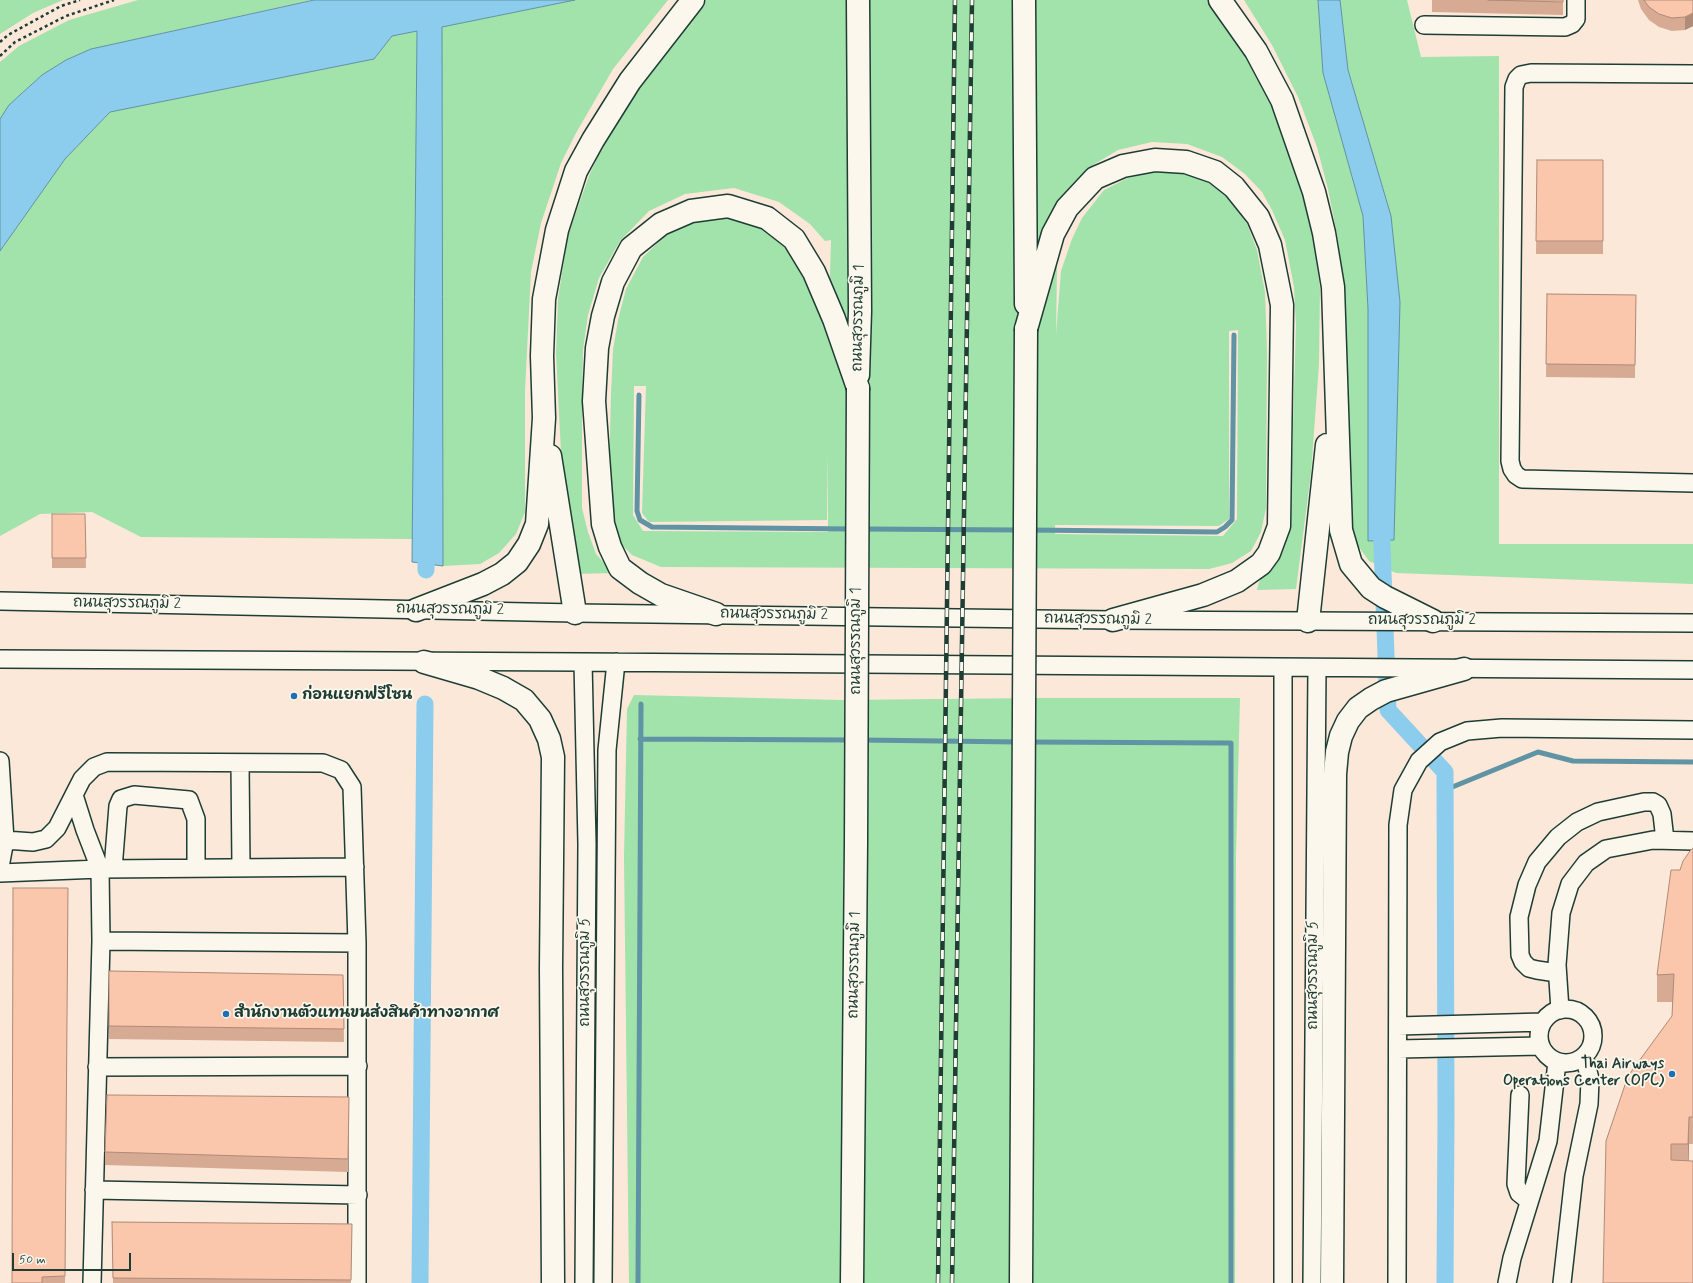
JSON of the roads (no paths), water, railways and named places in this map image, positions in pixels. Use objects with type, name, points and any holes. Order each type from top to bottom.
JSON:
[{"type":"highway","points":[[416,610],[483,584],[502,574],[517,562],[529,544],[537,524],[544,418],[542,356],[544,299],[557,230],[576,171],[593,140],[630,81],[693,0]]},
{"type":"highway","name":"ถนนสุวรรณภูมิ 1","points":[[852,1283],[858,388],[860,311],[858,0]]},
{"type":"highway","points":[[1021,1283],[1026,329],[1024,0]]},
{"type":"highway","points":[[1220,0],[1256,51],[1282,100],[1314,192],[1324,233],[1333,287],[1341,530],[1351,564],[1371,588],[1385,597],[1433,621]]},
{"type":"highway","points":[[1026,329],[1053,234],[1066,208],[1095,178],[1123,166],[1155,160],[1186,162],[1215,172],[1234,187],[1258,217],[1270,245],[1279,289],[1282,325],[1279,526],[1269,553],[1261,564],[1237,581],[1203,595],[1113,620]]},
{"type":"highway","points":[[716,614],[661,595],[640,583],[620,568],[610,547],[603,524],[594,401],[597,348],[603,316],[613,282],[631,248],[660,224],[691,211],[728,206],[767,218],[794,239],[814,272],[834,318],[858,388]]},
{"type":"highway","points":[[1308,620],[1336,362]]},
{"type":"highway","points":[[544,418],[575,613]]},
{"type":"highway","points":[[424,662],[479,678],[503,688],[524,700],[540,719],[549,739],[554,757],[551,968],[553,1283]]},
{"type":"highway","points":[[1332,1283],[1335,774],[1337,752],[1341,736],[1351,717],[1358,708],[1371,699],[1386,691],[1464,669]]},
{"type":"street","points":[[1424,25],[1565,27],[1572,24],[1576,18],[1576,0]]},
{"type":"street","points":[[1693,74],[1531,73],[1521,75],[1517,79],[1514,87],[1510,461],[1516,475],[1522,479],[1693,483]]},
{"type":"street","name":"ถนนสุวรรณภูมิ 2","points":[[0,602],[575,613],[1113,620],[1693,623]]},
{"type":"street","points":[[0,659],[1693,670]]},
{"type":"street","name":"ถนนสุวรรณภูมิ 5","points":[[583,662],[587,844],[584,1283]]},
{"type":"street","name":"ถนนสุวรรณภูมิ 5","points":[[603,1283],[607,750],[616,662]]},
{"type":"street","name":"ถนนสุวรรณภูมิ 5","points":[[1283,668],[1283,1283]]},
{"type":"street","name":"ถนนสุวรรณภูมิ 5","points":[[1312,1283],[1317,668]]},
{"type":"street","points":[[1397,1283],[1398,825],[1403,790],[1418,761],[1440,742],[1467,731],[1502,728],[1693,730]]},
{"type":"street","points":[[0,761],[5,840],[0,867]]},
{"type":"street","points":[[5,840],[33,842],[46,839],[57,828],[82,779],[94,767],[107,762],[323,763],[341,770],[352,787],[355,867],[358,1066],[357,1283]]},
{"type":"street","points":[[240,762],[241,868]]},
{"type":"street","points":[[74,795],[85,830],[106,869]]},
{"type":"street","points":[[92,1283],[101,941],[106,869],[118,806],[121,799],[134,795],[189,800],[196,819],[196,868]]},
{"type":"street","points":[[1557,973],[1529,968],[1523,962],[1520,955],[1519,916],[1527,885],[1538,862],[1558,837],[1577,822],[1598,812],[1644,802],[1653,802],[1658,805],[1662,814],[1665,840]]},
{"type":"street","points":[[1560,1010],[1557,973],[1561,913],[1570,884],[1586,863],[1606,850],[1652,840],[1693,841]]},
{"type":"street","points":[[0,874],[106,869],[355,867]]},
{"type":"street","points":[[101,941],[357,943]]},
{"type":"street","points":[[1560,1010],[1578,1012],[1590,1024],[1592,1042],[1589,1050],[1584,1056],[1571,1062],[1557,1062],[1550,1058],[1541,1046],[1539,1038],[1540,1030],[1544,1022],[1548,1017],[1560,1010]]},
{"type":"street","points":[[1398,1026],[1544,1022]]},
{"type":"street","points":[[1398,1049],[1541,1046]]},
{"type":"street","points":[[1562,1283],[1574,1176],[1589,1104],[1590,1079],[1584,1056]]},
{"type":"street","points":[[1507,1283],[1512,1258],[1547,1145],[1557,1062]]},
{"type":"street","points":[[98,1067],[358,1066]]},
{"type":"street","points":[[1520,1095],[1516,1184],[1519,1193],[1529,1202]]},
{"type":"street","points":[[1518,1145],[1547,1145]]},
{"type":"street","points":[[94,1190],[358,1195]]},
{"type":"water","points":[[314,0],[575,0],[442,27],[443,566],[412,562],[417,31],[392,36],[374,59],[110,112],[65,159],[0,251],[0,119],[9,105],[42,75],[66,60],[91,49]]},
{"type":"water","points":[[1318,0],[1340,0],[1348,70],[1391,216],[1400,302],[1394,540],[1368,541],[1368,309],[1363,216],[1323,73]]},
{"type":"waterway","points":[[1029,530],[1217,532],[1225,527],[1232,520],[1234,335]]},
{"type":"waterway","points":[[639,395],[637,511],[640,520],[652,527],[853,529]]},
{"type":"waterway","points":[[1381,518],[1388,710],[1445,772],[1445,1283]]},
{"type":"waterway","points":[[863,529],[1019,530]]},
{"type":"waterway","points":[[426,542],[426,570]]},
{"type":"waterway","points":[[420,1283],[425,704]]},
{"type":"waterway","points":[[638,1283],[641,704]]},
{"type":"waterway","points":[[640,739],[851,740]]},
{"type":"waterway","points":[[861,740],[1019,742]]},
{"type":"waterway","points":[[1029,742],[1231,743],[1231,1283]]},
{"type":"waterway","points":[[1445,790],[1538,752],[1573,761],[1693,762]]},
{"type":"railway","points":[[938,1283],[955,0]]},
{"type":"railway","points":[[952,1283],[972,0]]},
{"type":"place","name":"ก่อนแยกฟรีโซน","points":[[294,696]]},
{"type":"place","name":"สำนักงานตัวแทนขนส่งสินค้าทางอากาศ","points":[[226,1014]]},
{"type":"place","name":"Thai Airways Operations Center (OPC)","points":[[1672,1074]]}]
